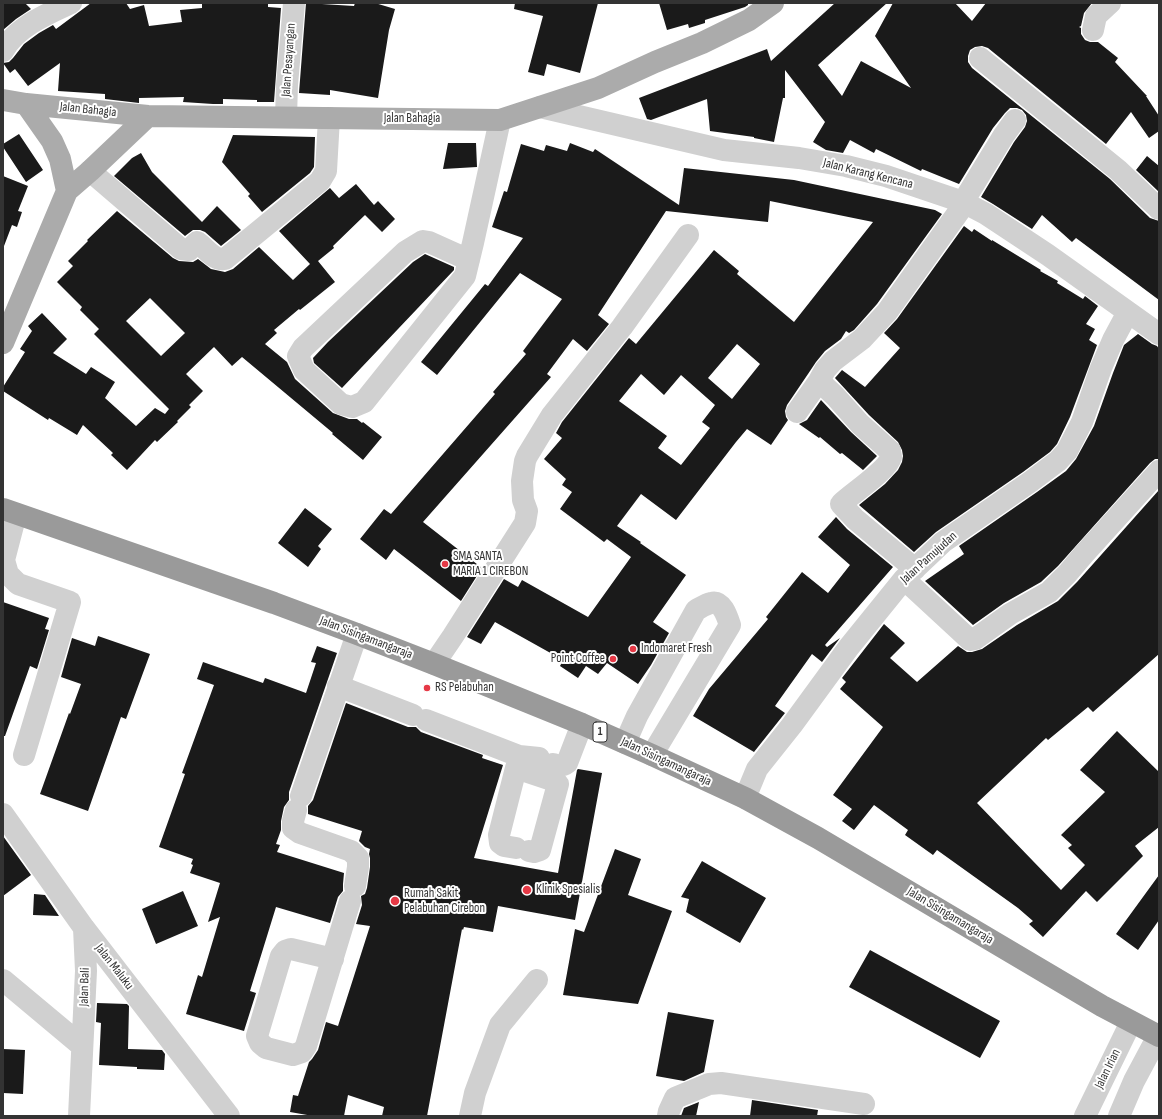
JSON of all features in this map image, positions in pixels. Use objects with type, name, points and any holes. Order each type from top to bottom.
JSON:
[{"type":"highway","name":"Jalan Sisingamangaraja","points":[[10,512],[357,634],[582,724],[652,755],[745,798],[856,860],[1131,1022],[1159,1036]]},
{"type":"main road","name":"Jalan Bahagia","points":[[3,100],[26,104],[148,116],[500,120],[598,88],[702,43],[749,20],[773,3]]},
{"type":"main road","points":[[26,104],[52,140],[60,159],[67,191]]},
{"type":"main road","points":[[3,343],[67,191],[148,116]]},
{"type":"street","points":[[3,51],[8,43],[38,18],[71,3]]},
{"type":"street","name":"Jalan Pesayangan","points":[[286,118],[287,85],[294,3]]},
{"type":"street","points":[[1093,30],[1096,16],[1110,3]]},
{"type":"street","points":[[980,58],[1118,170],[1159,209]]},
{"type":"street","name":"Jalan Karang Kencana","points":[[540,107],[724,150],[799,158],[846,166],[886,176],[964,202],[986,214],[1042,250],[1159,334]]},
{"type":"street","points":[[90,171],[181,249],[189,250],[197,242],[216,258],[220,260],[225,259],[320,181],[326,171],[330,118]]},
{"type":"street","points":[[469,260],[429,242],[423,241],[404,252],[303,348],[298,356],[304,370],[341,404],[352,407],[364,402],[465,276],[469,260],[500,120]]},
{"type":"street","points":[[797,412],[833,360],[862,339],[888,312],[964,202],[1004,135],[1015,120]]},
{"type":"street","points":[[434,664],[525,522],[527,511],[523,500],[522,481],[525,461],[552,415],[622,327],[688,235]]},
{"type":"street","name":"Jalan Pamujudan","points":[[745,798],[757,769],[792,725],[849,647],[910,574],[943,542],[1030,482],[1058,461],[1067,451],[1082,422],[1101,368],[1113,340],[1128,312]]},
{"type":"street","points":[[819,381],[835,396],[860,424],[890,451],[891,455],[890,459],[878,474],[841,504],[910,574],[970,640],[975,639],[1010,614],[1049,592],[1067,574],[1159,471]]},
{"type":"street","points":[[10,512],[4,560],[8,574],[18,584],[70,602],[24,755]]},
{"type":"street","points":[[625,743],[636,716],[696,610],[711,603],[716,603],[722,607],[727,614],[730,625],[652,755]]},
{"type":"street","points":[[333,959],[291,949],[281,956],[257,1036],[260,1043],[266,1048],[293,1055],[302,1052],[306,1046],[333,959],[358,867],[358,858],[351,851],[300,834],[293,828],[293,821],[298,803],[357,634]]},
{"type":"street","points":[[338,686],[532,761],[561,766],[564,766],[567,763],[582,724]]},
{"type":"street","points":[[532,761],[558,784],[540,850],[538,852],[504,846],[500,844],[499,835],[532,761]]},
{"type":"street","name":"Jalan Maluku","points":[[3,814],[84,928],[229,1116]]},
{"type":"street","name":"Jalan Bali","points":[[79,1116],[86,971],[84,928]]},
{"type":"street","points":[[3,980],[82,1046]]},
{"type":"street","points":[[470,1116],[475,1093],[500,1025],[537,980]]},
{"type":"street","name":"Jalan Irian","points":[[1085,1116],[1131,1022]]},
{"type":"street","points":[[1119,1116],[1134,1081],[1159,1036]]},
{"type":"street","points":[[668,1116],[668,1111],[675,1098],[709,1084],[721,1083],[864,1104]]},
{"type":"building","points":[[3,3],[25,3],[31,9],[3,30]]},
{"type":"building","points":[[91,3],[126,3],[130,9],[144,5],[149,26],[182,22],[180,10],[202,8],[202,3],[268,3],[268,7],[281,8],[274,102],[223,99],[223,104],[213,104],[183,102],[184,97],[139,98],[139,103],[105,99],[105,94],[58,91],[60,63],[28,86],[15,69],[10,73],[3,63],[9,62],[24,44],[53,25],[56,29]]},
{"type":"building","points":[[306,3],[354,6],[355,3],[375,3],[395,9],[389,30],[378,98],[330,90],[330,95],[299,93]]},
{"type":"building","points":[[515,3],[598,3],[580,73],[547,64],[544,76],[528,72],[543,16],[514,9]]},
{"type":"building","points":[[659,3],[748,3],[748,5],[705,20],[705,23],[689,28],[688,24],[667,30]]},
{"type":"building","points":[[835,3],[887,3],[818,65],[842,96],[861,61],[911,88],[875,36],[893,3],[955,3],[972,21],[986,3],[1092,3],[1084,13],[1081,26],[1079,27],[1081,28],[1081,34],[1085,40],[1090,42],[1098,42],[1118,58],[1115,62],[1147,96],[1159,116],[1159,131],[1149,138],[1131,112],[1106,144],[988,48],[982,46],[975,47],[970,50],[968,62],[972,68],[1110,179],[1150,218],[1159,221],[1159,300],[1076,238],[1072,242],[1042,215],[1032,229],[981,197],[1014,142],[1025,127],[1027,121],[1026,115],[1022,110],[1017,108],[1010,108],[993,128],[959,184],[922,169],[921,171],[876,149],[874,153],[850,140],[843,153],[826,150],[813,142],[825,122],[785,70],[785,98],[783,98],[774,142],[754,137],[710,131],[707,99],[651,120],[647,119],[639,98],[767,49],[771,61]]},
{"type":"building","points":[[19,134],[43,170],[26,182],[3,147],[3,144]]},
{"type":"building","points":[[233,135],[315,137],[314,167],[310,173],[262,212],[248,196],[250,194],[222,162]]},
{"type":"building","points":[[448,143],[476,143],[477,167],[443,169]]},
{"type":"building","points":[[570,143],[593,152],[595,149],[679,205],[684,168],[794,180],[935,210],[942,214],[877,304],[854,330],[849,333],[846,331],[841,339],[825,351],[816,362],[787,405],[785,411],[788,420],[771,445],[747,429],[676,520],[641,494],[617,526],[686,575],[653,622],[669,633],[651,665],[638,684],[607,663],[598,674],[586,666],[578,678],[560,666],[563,660],[495,622],[481,644],[467,637],[504,579],[518,587],[522,580],[588,617],[631,557],[607,539],[604,542],[560,509],[572,492],[562,485],[566,479],[544,459],[562,438],[556,433],[562,422],[629,338],[636,344],[714,250],[739,271],[737,274],[794,322],[873,222],[770,201],[768,222],[666,211],[598,315],[609,324],[587,351],[573,339],[547,374],[551,377],[423,522],[482,568],[461,601],[394,549],[386,560],[360,539],[384,509],[391,514],[495,394],[493,392],[526,354],[523,351],[562,299],[520,273],[437,375],[421,362],[485,284],[488,286],[523,238],[492,227],[504,191],[507,192],[521,144],[544,151],[546,145],[567,151]],"holes":[[[737,344],[760,364],[732,399],[708,378]],[[641,374],[664,395],[681,375],[715,405],[702,422],[710,428],[681,465],[658,448],[667,436],[619,401]]]},
{"type":"building","points":[[141,153],[152,172],[202,222],[217,206],[241,230],[221,246],[205,232],[200,230],[193,230],[185,236],[114,176],[132,158]]},
{"type":"building","points":[[1147,156],[1159,166],[1159,192],[1136,170]]},
{"type":"building","points":[[3,176],[28,186],[18,211],[22,212],[17,227],[12,225],[4,246]]},
{"type":"building","points":[[356,184],[374,205],[378,201],[395,219],[382,232],[365,215],[333,246],[334,248],[318,261],[335,282],[274,330],[277,333],[265,344],[287,362],[295,379],[333,413],[349,419],[357,419],[382,437],[363,460],[242,357],[232,366],[214,347],[186,374],[203,391],[189,405],[191,407],[177,421],[178,422],[157,442],[155,440],[127,470],[111,455],[113,453],[83,425],[77,435],[49,418],[48,420],[3,391],[3,387],[25,352],[20,349],[32,331],[28,326],[42,313],[67,339],[53,353],[86,374],[91,367],[115,382],[105,398],[136,426],[155,408],[165,414],[169,409],[94,334],[99,329],[80,310],[82,307],[57,282],[73,266],[68,261],[117,211],[173,258],[179,261],[193,262],[198,259],[211,269],[225,272],[233,269],[259,247],[293,280],[310,264],[279,231],[330,188],[339,198]],"holes":[[[150,298],[185,333],[161,356],[126,321]]]},
{"type":"building","points":[[964,226],[972,232],[974,229],[1058,281],[1057,283],[1083,299],[1085,296],[1098,306],[1086,324],[1095,329],[1089,340],[1097,345],[1070,417],[1057,444],[1050,452],[936,532],[914,552],[859,505],[885,484],[898,470],[902,462],[902,450],[898,442],[869,415],[835,378],[842,370],[865,387],[900,348],[884,333],[897,319]]},
{"type":"building","points":[[425,254],[454,267],[454,270],[342,388],[314,363],[313,358],[413,262]]},
{"type":"building","points":[[1138,334],[1157,346],[1159,349],[1159,459],[1155,459],[1150,463],[1058,566],[1041,582],[1004,603],[973,625],[925,581],[964,554],[959,546],[1066,471],[1076,459],[1094,426],[1124,345]]},
{"type":"building","points":[[821,400],[851,432],[877,456],[863,470],[842,453],[840,454],[820,437],[819,438],[799,424],[807,420]]},
{"type":"building","points":[[1159,490],[1159,654],[1093,712],[1088,707],[1048,740],[1046,738],[977,803],[1061,890],[1085,865],[1068,848],[1072,845],[1061,835],[1105,792],[1080,770],[1117,731],[1159,772],[1159,827],[1135,846],[1143,856],[1097,902],[1086,891],[1043,937],[1029,924],[1033,921],[1018,908],[937,850],[933,855],[905,835],[908,830],[874,805],[854,830],[842,821],[852,809],[833,795],[883,727],[840,689],[846,682],[842,678],[884,624],[905,643],[890,658],[917,682],[958,646],[967,652],[982,649],[1017,625],[1058,601],[1077,582]]},
{"type":"building","points":[[305,508],[332,529],[318,546],[321,549],[308,567],[278,543]]},
{"type":"building","points":[[836,517],[847,529],[893,567],[825,645],[827,647],[840,638],[822,662],[812,654],[775,706],[785,713],[754,752],[693,716],[709,689],[768,619],[766,617],[802,572],[828,593],[850,565],[818,537]]},
{"type":"building","points":[[3,602],[49,618],[45,629],[49,630],[37,669],[30,666],[5,736],[3,736]]},
{"type":"building","points":[[98,636],[150,654],[126,719],[121,717],[88,811],[40,794],[81,684],[61,677],[72,638],[95,646]]},
{"type":"building","points":[[317,646],[337,653],[289,792],[289,800],[284,807],[281,830],[276,844],[280,845],[277,852],[344,873],[343,891],[338,897],[330,923],[276,907],[250,991],[256,993],[244,1031],[186,1014],[198,975],[202,977],[220,917],[208,922],[220,883],[190,873],[193,865],[191,864],[193,859],[159,847],[185,774],[182,773],[214,685],[197,679],[203,662],[263,683],[265,678],[306,693],[316,663],[311,662]]},
{"type":"building","points":[[346,703],[408,727],[416,727],[421,732],[483,755],[482,758],[503,765],[474,858],[558,873],[577,770],[602,773],[575,920],[498,906],[493,932],[464,927],[463,930],[462,929],[427,1116],[382,1116],[384,1107],[348,1095],[344,1116],[313,1116],[290,1112],[293,1095],[298,1096],[309,1062],[318,1050],[326,1022],[338,1026],[370,926],[356,924],[362,905],[361,896],[365,894],[367,888],[370,867],[370,849],[365,847],[359,841],[362,831],[308,814],[308,806],[313,800]]},
{"type":"building","points":[[3,836],[31,875],[3,896]]},
{"type":"building","points":[[615,849],[641,859],[628,895],[672,911],[638,1004],[563,995],[575,929],[584,932]]},
{"type":"building","points":[[702,861],[766,898],[740,943],[686,912],[689,899],[681,897]]},
{"type":"building","points":[[1159,875],[1159,920],[1138,950],[1116,934]]},
{"type":"building","points":[[183,891],[198,926],[156,944],[142,909]]},
{"type":"building","points":[[34,894],[45,895],[59,916],[33,915]]},
{"type":"building","points":[[870,950],[1000,1021],[980,1058],[849,987]]},
{"type":"building","points":[[97,1003],[127,1004],[129,1006],[128,1049],[162,1050],[165,1054],[164,1070],[99,1065],[101,1023],[96,1022]]},
{"type":"building","points":[[668,1012],[714,1020],[704,1072],[684,1081],[656,1076]]},
{"type":"building","points":[[3,1049],[25,1050],[23,1094],[3,1093]]},
{"type":"building","points":[[752,1100],[818,1110],[817,1116],[750,1116]]},
{"type":"building","points":[[699,1102],[696,1116],[681,1116],[684,1108]]},
{"type":"place","name":"SMA SANTA MARIA 1 CIREBON","points":[[445,564]]},
{"type":"place","name":"Indomaret Fresh","points":[[633,649]]},
{"type":"place","name":"Point Coffee","points":[[613,659]]},
{"type":"place","name":"RS Pelabuhan","points":[[427,688]]},
{"type":"place","name":"Klinik Spesialis","points":[[527,890]]},
{"type":"place","name":"Rumah Sakit Pelabuhan Cirebon","points":[[395,901]]}]
